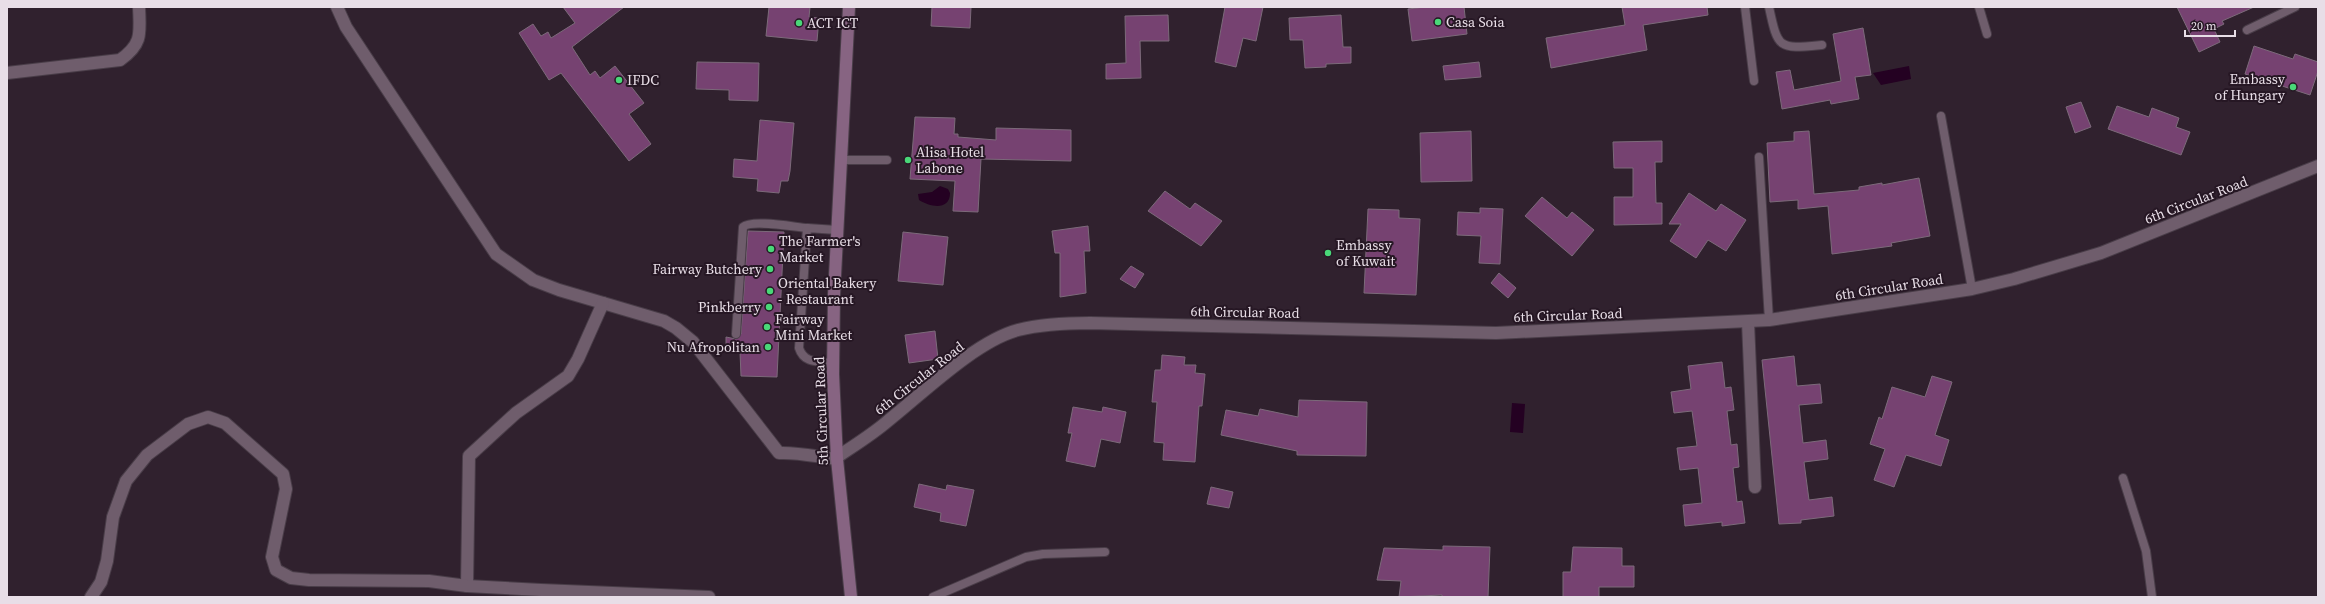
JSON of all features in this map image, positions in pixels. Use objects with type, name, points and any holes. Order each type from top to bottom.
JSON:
[{"type":"street","points":[[7,74],[120,60],[132,52],[140,40],[140,7]]},
{"type":"street","points":[[337,7],[346,27],[496,254],[533,280],[559,290],[664,321],[693,342],[778,453],[791,452],[805,456],[837,458]]},
{"type":"street","name":"5th Circular Road","points":[[849,7],[840,160],[833,363],[837,458],[851,597]]},
{"type":"street","name":"6th Circular Road","points":[[837,458],[888,422],[952,369],[984,346],[1017,330],[1055,324],[1496,332],[1769,320],[1972,289],[2101,253],[2318,166]]},
{"type":"street","points":[[466,586],[469,456],[516,413],[568,376],[578,359],[603,303]]},
{"type":"street","points":[[1748,322],[1755,487]]},
{"type":"street","points":[[91,597],[101,582],[107,561],[113,517],[126,481],[147,455],[188,424],[208,417],[225,423],[282,474],[286,489],[272,557],[276,570],[291,578],[310,580],[430,581],[466,586],[709,597]]},
{"type":"lane","points":[[1745,7],[1754,81]]},
{"type":"lane","points":[[1769,7],[1775,34],[1782,45],[1790,48],[1822,45]]},
{"type":"lane","points":[[1979,7],[1987,34]]},
{"type":"lane","points":[[2247,30],[2295,7]]},
{"type":"lane","points":[[1941,116],[1972,289]]},
{"type":"lane","points":[[1759,156],[1769,320]]},
{"type":"lane","points":[[840,160],[887,160]]},
{"type":"lane","points":[[736,334],[743,227],[747,224],[756,223],[837,230]]},
{"type":"lane","points":[[808,228],[799,348],[802,355],[807,360],[833,363]]},
{"type":"lane","points":[[2123,478],[2146,551],[2152,597]]},
{"type":"lane","points":[[933,597],[1026,557],[1043,554],[1105,552]]},
{"type":"shaded area","points":[[1909,66],[1911,79],[1881,85],[1873,73]]},
{"type":"shaded area","points":[[940,186],[948,189],[950,193],[947,203],[934,206],[919,200],[918,194],[932,192]]},
{"type":"shaded area","points":[[1512,403],[1525,404],[1523,433],[1510,432]]},
{"type":"building","points":[[563,7],[624,7],[572,47],[590,75],[595,71],[600,78],[615,66],[644,103],[629,114],[651,144],[629,161],[561,73],[549,80],[519,33],[533,24],[541,36],[548,32],[551,38],[575,23]]},
{"type":"building","points":[[769,7],[810,7],[809,17],[819,18],[817,41],[766,36]]},
{"type":"building","points":[[932,7],[971,7],[970,28],[931,26]]},
{"type":"building","points":[[1225,7],[1263,7],[1256,41],[1243,38],[1236,67],[1215,62]]},
{"type":"building","name":"Casa Soia","points":[[1425,7],[1464,7],[1467,34],[1412,41],[1408,9]]},
{"type":"building","points":[[1622,7],[1707,7],[1708,15],[1643,25],[1647,50],[1551,68],[1546,38],[1625,25]]},
{"type":"building","points":[[2177,7],[2254,7],[2222,21],[2224,24],[2214,29],[2220,42],[2199,52]]},
{"type":"building","points":[[1168,15],[1169,41],[1140,41],[1141,78],[1106,79],[1106,64],[1126,63],[1125,16]]},
{"type":"building","points":[[1341,15],[1343,47],[1351,47],[1351,63],[1326,64],[1326,67],[1305,68],[1303,40],[1290,40],[1289,18]]},
{"type":"building","points":[[1863,28],[1871,75],[1855,77],[1859,99],[1831,104],[1830,100],[1782,109],[1776,72],[1790,70],[1794,90],[1841,81],[1833,34]]},
{"type":"building","points":[[2254,46],[2293,59],[2295,54],[2318,62],[2318,71],[2310,95],[2245,74]]},
{"type":"building","points":[[697,62],[759,63],[758,101],[729,100],[729,90],[696,89]]},
{"type":"building","points":[[1479,62],[1481,77],[1445,80],[1443,66]]},
{"type":"building","points":[[2081,102],[2091,127],[2075,133],[2066,107]]},
{"type":"building","points":[[2117,106],[2149,117],[2152,108],[2179,118],[2176,127],[2190,132],[2181,155],[2108,129]]},
{"type":"building","points":[[915,117],[955,118],[954,134],[958,134],[958,137],[996,140],[996,128],[1071,130],[1071,161],[981,159],[978,212],[953,211],[955,181],[910,179]]},
{"type":"building","points":[[760,120],[794,123],[788,181],[781,181],[779,193],[757,191],[758,179],[733,177],[734,159],[757,161]]},
{"type":"building","points":[[1471,131],[1472,181],[1421,182],[1420,133]]},
{"type":"building","points":[[1809,131],[1814,194],[1859,190],[1859,187],[1882,183],[1882,185],[1919,178],[1930,236],[1891,243],[1892,246],[1832,254],[1828,206],[1798,209],[1798,200],[1770,202],[1767,143],[1794,141],[1794,132]]},
{"type":"building","points":[[1662,141],[1662,162],[1655,162],[1656,203],[1662,203],[1662,224],[1614,225],[1614,197],[1633,197],[1633,168],[1614,168],[1613,142]]},
{"type":"building","points":[[1165,191],[1190,209],[1195,203],[1222,221],[1201,246],[1148,211]]},
{"type":"building","points":[[1689,193],[1716,211],[1721,204],[1746,220],[1726,251],[1708,240],[1696,258],[1670,241],[1681,224],[1669,224]]},
{"type":"building","points":[[1542,197],[1567,218],[1572,212],[1594,230],[1572,256],[1525,216]]},
{"type":"building","points":[[1480,208],[1503,209],[1500,264],[1479,263],[1481,236],[1457,235],[1458,212],[1480,213]]},
{"type":"building","points":[[1368,209],[1399,210],[1399,218],[1420,219],[1416,295],[1364,293]]},
{"type":"building","points":[[1088,226],[1090,251],[1084,251],[1086,293],[1060,297],[1060,253],[1055,253],[1052,231]]},
{"type":"building","points":[[748,231],[784,232],[777,377],[741,376],[740,352],[726,351],[726,337],[736,339],[741,334]]},
{"type":"building","points":[[903,232],[948,237],[943,285],[898,281]]},
{"type":"building","points":[[1131,266],[1144,274],[1135,288],[1120,279]]},
{"type":"building","points":[[1499,273],[1516,288],[1508,298],[1491,283]]},
{"type":"building","points":[[935,331],[938,359],[909,363],[905,335]]},
{"type":"building","points":[[1162,355],[1185,357],[1184,365],[1196,365],[1195,373],[1205,374],[1202,406],[1199,406],[1195,462],[1163,460],[1164,443],[1154,442],[1157,402],[1152,402],[1155,370],[1161,370]]},
{"type":"building","points":[[1794,356],[1797,386],[1820,384],[1822,403],[1799,405],[1803,443],[1826,440],[1828,459],[1804,462],[1809,500],[1832,497],[1834,516],[1801,520],[1801,523],[1779,524],[1762,360]]},
{"type":"building","points":[[1722,362],[1725,388],[1731,387],[1734,410],[1727,411],[1731,445],[1737,444],[1739,467],[1733,468],[1737,502],[1742,501],[1745,523],[1722,526],[1722,522],[1685,526],[1683,505],[1702,503],[1698,468],[1680,470],[1677,448],[1697,446],[1692,411],[1674,413],[1671,392],[1691,389],[1688,366]]},
{"type":"building","points":[[1932,376],[1952,382],[1935,435],[1949,440],[1941,466],[1906,455],[1894,487],[1874,480],[1885,449],[1870,444],[1879,417],[1882,419],[1892,387],[1925,397]]},
{"type":"building","points":[[1299,400],[1367,402],[1366,456],[1297,455],[1297,451],[1221,435],[1226,410],[1258,416],[1260,409],[1298,417]]},
{"type":"building","points":[[1073,407],[1102,412],[1103,407],[1126,412],[1120,443],[1101,439],[1095,467],[1066,461],[1072,433],[1068,433]]},
{"type":"building","points":[[919,484],[946,490],[947,485],[974,490],[966,526],[940,521],[941,513],[914,507]]},
{"type":"building","points":[[1211,487],[1233,492],[1229,508],[1207,504]]},
{"type":"building","points":[[1443,546],[1490,547],[1488,597],[1442,597],[1442,595],[1399,597],[1401,581],[1377,580],[1384,548],[1443,550]]},
{"type":"building","points":[[1573,547],[1622,548],[1622,566],[1634,566],[1634,587],[1599,587],[1599,597],[1563,597],[1563,572],[1571,572]]},
{"type":"place","name":"Casa Soia","points":[[1438,22]]},
{"type":"place","name":"ACT ICT","points":[[799,23]]},
{"type":"place","name":"IFDC","points":[[619,80]]},
{"type":"place","name":"Embassy of Hungary","points":[[2293,87]]},
{"type":"place","name":"Alisa Hotel Labone","points":[[908,160]]},
{"type":"place","name":"The Farmer's Market","points":[[771,249]]},
{"type":"place","name":"Embassy of Kuwait","points":[[1328,253]]},
{"type":"place","name":"Fairway Butchery","points":[[770,269]]},
{"type":"place","name":"Oriental Bakery - Restaurant","points":[[770,291]]},
{"type":"place","name":"Pinkberry","points":[[769,307]]},
{"type":"place","name":"Fairway Mini Market","points":[[767,327]]},
{"type":"place","name":"Nu Afropolitan","points":[[768,347]]}]
